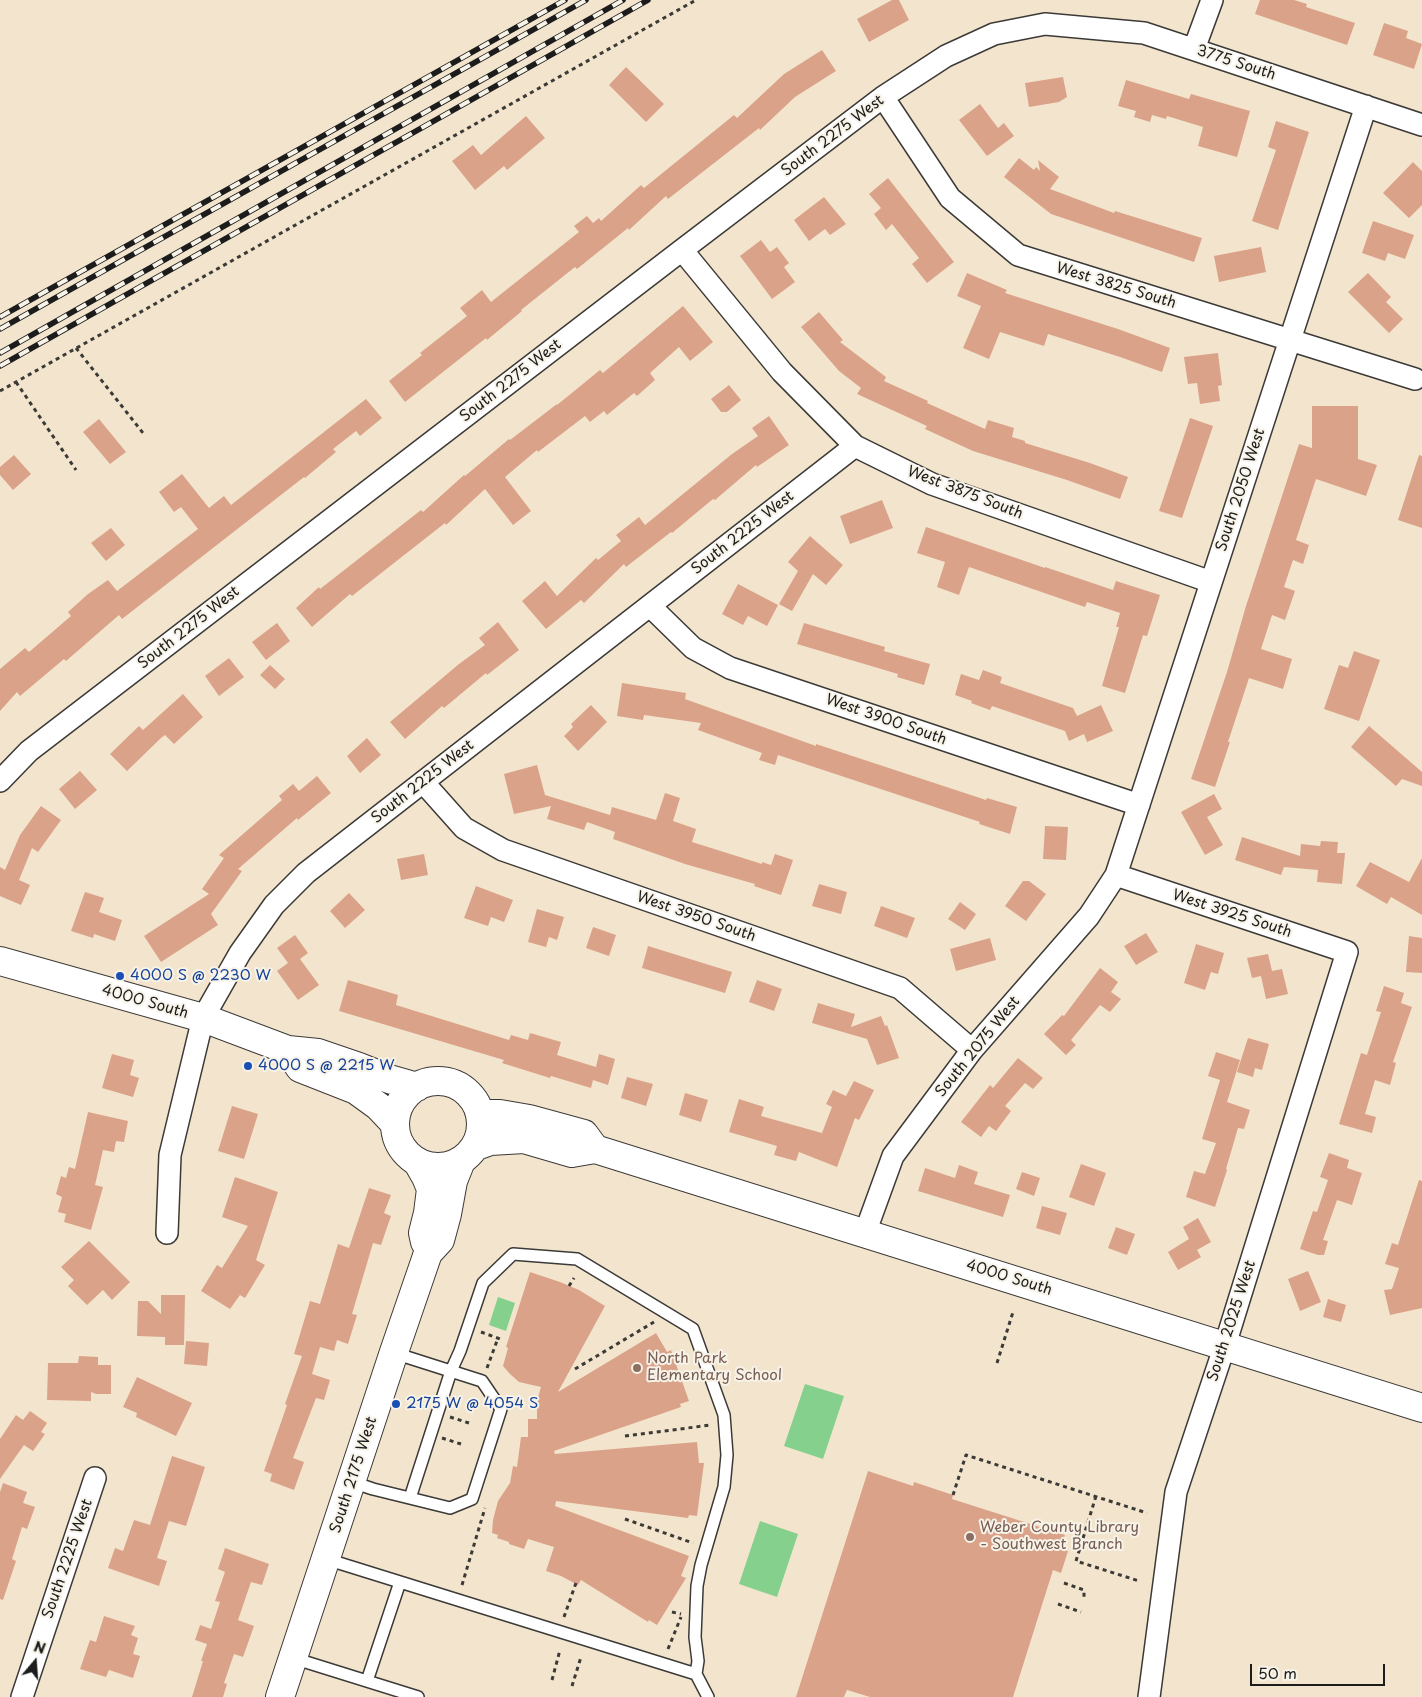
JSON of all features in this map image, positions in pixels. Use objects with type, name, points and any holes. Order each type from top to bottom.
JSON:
[{"type":"street","points":[[1194,49],[1212,0]]},
{"type":"street","name":"3775 South","points":[[1046,24],[1144,32],[1422,124]]},
{"type":"street","name":"South 2275 West","points":[[0,781],[29,751],[883,97],[946,56],[994,34],[1046,24]]},
{"type":"street","name":"West 3825 South","points":[[883,97],[950,198],[1018,255],[1415,379]]},
{"type":"street","name":"South 2050 West","points":[[1116,875],[1366,106]]},
{"type":"street","name":"West 3875 South","points":[[682,250],[782,372],[855,446],[932,484],[1211,582]]},
{"type":"street","name":"South 2225 West","points":[[167,1233],[170,1155],[203,1018],[240,953],[274,904],[306,874],[855,446]]},
{"type":"street","name":"West 3900 South","points":[[650,606],[693,648],[730,668],[1139,805]]},
{"type":"street","name":"West 3950 South","points":[[423,782],[464,828],[503,850],[900,988],[972,1050]]},
{"type":"street","name":"South 2075 West","points":[[865,1233],[893,1156],[972,1050],[1089,916],[1116,875]]},
{"type":"street","name":"West 3925 South","points":[[1116,875],[1347,952]]},
{"type":"street","name":"South 2025 West","points":[[1150,1697],[1176,1492],[1225,1345],[1347,952]]},
{"type":"street","name":"4000 South","points":[[0,961],[203,1018],[288,1050],[318,1053],[389,1079],[417,1086]]},
{"type":"street","points":[[288,1050],[300,1068],[356,1090],[378,1106],[395,1124]]},
{"type":"street","points":[[439,1081],[450,1083],[460,1088],[476,1103],[480,1114],[482,1125],[480,1136],[468,1153],[443,1167],[429,1167],[418,1163],[401,1147],[397,1136],[396,1113],[402,1098],[417,1086],[428,1083],[439,1081]]},
{"type":"street","name":"4000 South","points":[[480,1114],[500,1114],[529,1119],[584,1134],[595,1149]]},
{"type":"street","name":"4000 South","points":[[468,1153],[490,1141],[524,1139],[572,1153],[595,1149],[1422,1408]]},
{"type":"street","name":"South 2175 West","points":[[280,1697],[428,1253],[440,1240],[453,1181],[468,1153]]},
{"type":"street","name":"South 2175 West","points":[[418,1163],[431,1190],[423,1233],[428,1253]]},
{"type":"street","name":"South 2225 West","points":[[22,1697],[95,1478]]},
{"type":"lane","points":[[410,1498],[451,1371],[460,1351],[482,1284],[513,1254],[577,1259],[693,1330],[724,1415],[727,1455],[724,1488],[701,1565],[697,1586],[695,1637],[698,1661],[696,1674],[708,1697]]},
{"type":"lane","points":[[352,1482],[450,1508],[472,1499],[475,1490],[500,1409],[482,1381],[394,1352]]},
{"type":"lane","points":[[326,1559],[696,1674]]},
{"type":"lane","points":[[367,1681],[400,1582]]},
{"type":"lane","points":[[293,1658],[418,1697]]},
{"type":"path","points":[[0,391],[696,0]]},
{"type":"path","points":[[76,348],[143,433]]},
{"type":"path","points":[[16,382],[76,470]]},
{"type":"path","points":[[569,1286],[574,1278]]},
{"type":"path","points":[[997,1363],[1013,1312]]},
{"type":"path","points":[[575,1369],[658,1319]]},
{"type":"path","points":[[480,1332],[503,1340]]},
{"type":"path","points":[[487,1369],[498,1338]]},
{"type":"path","points":[[624,1436],[712,1425]]},
{"type":"path","points":[[953,1495],[966,1455],[1147,1513]]},
{"type":"path","points":[[1096,1496],[1076,1561],[1139,1581]]},
{"type":"path","points":[[462,1585],[485,1508]]},
{"type":"path","points":[[625,1519],[701,1546]]},
{"type":"path","points":[[1064,1583],[1084,1590],[1084,1600]]},
{"type":"path","points":[[564,1617],[576,1584]]},
{"type":"path","points":[[1058,1604],[1081,1612]]},
{"type":"path","points":[[668,1649],[682,1614]]},
{"type":"path","points":[[552,1680],[560,1650]]},
{"type":"path","points":[[572,1686],[581,1657]]},
{"type":"green space","points":[[498,1297],[515,1303],[506,1331],[489,1325]]},
{"type":"green space","points":[[805,1384],[844,1396],[823,1459],[784,1446]]},
{"type":"green space","points":[[760,1521],[798,1534],[777,1597],[739,1584]]},
{"type":"building","points":[[892,0],[899,0],[909,20],[869,42],[857,19]]},
{"type":"building","points":[[1260,0],[1294,0],[1307,4],[1306,7],[1355,23],[1347,45],[1255,14]]},
{"type":"building","points":[[1384,23],[1408,31],[1406,38],[1422,44],[1414,69],[1373,55]]},
{"type":"building","points":[[822,50],[836,71],[795,97],[760,130],[759,128],[668,199],[666,196],[629,230],[628,228],[577,269],[575,267],[487,340],[486,338],[405,402],[389,381],[422,355],[420,353],[467,316],[460,308],[482,290],[491,302],[579,232],[574,226],[587,216],[593,223],[599,218],[601,221],[641,185],[644,188],[734,115],[737,118],[784,74]]},
{"type":"building","points":[[626,67],[664,104],[646,122],[609,85]]},
{"type":"building","points":[[1063,77],[1067,97],[1059,102],[1029,107],[1025,83]]},
{"type":"building","points":[[1126,80],[1189,99],[1191,94],[1250,111],[1237,157],[1198,146],[1203,127],[1167,116],[1166,119],[1152,115],[1150,122],[1134,117],[1136,111],[1118,106]]},
{"type":"building","points":[[980,104],[998,128],[1004,123],[1014,136],[987,156],[959,120]]},
{"type":"building","points":[[526,116],[545,138],[507,170],[504,166],[475,190],[452,161],[473,145],[481,155]]},
{"type":"building","points":[[1276,121],[1309,132],[1278,230],[1252,221],[1276,150],[1268,147]]},
{"type":"building","points":[[1019,158],[1034,170],[1036,167],[1040,171],[1038,160],[1059,177],[1050,189],[1114,213],[1115,211],[1202,238],[1194,262],[1051,214],[1004,177]]},
{"type":"building","points":[[1413,162],[1422,171],[1422,205],[1409,218],[1383,193]]},
{"type":"building","points":[[888,178],[954,262],[927,283],[912,264],[919,258],[892,224],[886,230],[874,214],[881,208],[869,194]]},
{"type":"building","points":[[824,197],[846,224],[830,235],[825,229],[809,241],[794,220]]},
{"type":"building","points":[[1373,221],[1414,235],[1405,259],[1388,253],[1385,261],[1362,253]]},
{"type":"building","points":[[761,240],[770,252],[777,247],[789,263],[784,267],[795,282],[772,299],[740,256]]},
{"type":"building","points":[[1261,247],[1266,272],[1219,282],[1214,256]]},
{"type":"building","points":[[967,273],[1007,290],[1005,293],[1118,329],[1170,348],[1162,372],[1048,334],[1044,346],[1000,332],[989,359],[963,348],[981,306],[957,296]]},
{"type":"building","points":[[1368,273],[1391,297],[1386,302],[1403,319],[1389,333],[1348,292]]},
{"type":"building","points":[[683,306],[713,342],[690,361],[679,347],[650,373],[655,380],[637,396],[634,393],[607,415],[604,411],[590,422],[585,416],[538,452],[537,450],[505,477],[531,511],[513,525],[485,489],[446,525],[445,523],[352,596],[350,594],[312,627],[296,608],[319,587],[320,589],[421,510],[423,512],[464,475],[509,439],[557,405],[600,370],[603,373]]},
{"type":"building","points":[[819,312],[843,340],[840,342],[886,377],[884,381],[985,429],[988,420],[1014,428],[1012,437],[1025,441],[1025,443],[1128,477],[1120,499],[1067,480],[973,451],[925,429],[927,426],[857,394],[861,388],[839,371],[801,327]]},
{"type":"building","points":[[1218,353],[1222,385],[1218,386],[1220,401],[1200,404],[1197,383],[1188,384],[1184,357]]},
{"type":"building","points":[[729,385],[741,400],[727,412],[721,412],[711,399]]},
{"type":"building","points":[[366,399],[382,418],[360,436],[356,431],[333,449],[336,452],[305,478],[122,619],[119,615],[66,661],[64,659],[20,696],[17,692],[0,711],[0,669],[25,648],[29,652],[71,616],[68,612],[88,594],[108,580],[117,591],[198,529],[181,507],[174,512],[159,492],[182,474],[209,508],[224,496],[231,505]]},
{"type":"building","points":[[1312,406],[1358,406],[1358,459],[1377,465],[1366,496],[1316,479],[1296,540],[1309,545],[1303,564],[1293,560],[1284,587],[1295,591],[1285,620],[1272,615],[1261,649],[1292,659],[1283,689],[1249,678],[1215,787],[1191,779],[1299,444],[1312,448]]},
{"type":"building","points":[[769,416],[789,445],[757,467],[756,465],[715,500],[713,499],[672,533],[626,567],[624,564],[584,603],[581,600],[546,629],[522,601],[545,581],[557,596],[596,558],[598,560],[621,541],[616,535],[639,517],[645,525],[732,454],[758,436],[752,428]]},
{"type":"building","points":[[1190,418],[1213,426],[1182,518],[1159,511]]},
{"type":"building","points":[[99,419],[126,452],[110,464],[83,432]]},
{"type":"building","points":[[14,455],[31,474],[13,490],[0,475],[0,467]]},
{"type":"building","points":[[1419,455],[1422,456],[1422,528],[1398,520]]},
{"type":"building","points":[[882,500],[893,528],[850,544],[840,516]]},
{"type":"building","points":[[926,527],[1113,590],[1116,581],[1160,595],[1147,636],[1143,635],[1125,693],[1102,686],[1119,627],[1116,627],[1120,613],[1087,602],[1085,607],[969,567],[959,595],[937,587],[945,562],[917,553]]},
{"type":"building","points":[[111,528],[125,545],[106,561],[91,543]]},
{"type":"building","points":[[810,536],[843,565],[826,585],[813,574],[792,611],[779,604],[798,571],[788,562]]},
{"type":"building","points":[[738,584],[778,605],[767,626],[748,616],[743,625],[722,614]]},
{"type":"building","points":[[498,622],[519,650],[487,675],[486,673],[444,708],[442,706],[405,739],[390,722],[459,664],[485,645],[479,638]]},
{"type":"building","points":[[277,623],[290,641],[266,660],[252,642]]},
{"type":"building","points":[[804,623],[885,647],[884,651],[930,664],[924,685],[897,677],[898,674],[797,644]]},
{"type":"building","points":[[1354,651],[1380,660],[1359,721],[1324,709],[1339,665],[1348,668]]},
{"type":"building","points":[[229,658],[244,677],[219,696],[205,676]]},
{"type":"building","points":[[270,665],[285,679],[275,689],[260,675]]},
{"type":"building","points":[[983,670],[1002,677],[1000,683],[1073,708],[1077,716],[1101,705],[1113,731],[1087,742],[1084,734],[1069,741],[1065,731],[992,706],[990,710],[955,695],[961,674],[979,680]]},
{"type":"building","points":[[622,683],[686,693],[685,699],[816,746],[816,744],[986,800],[987,798],[1017,807],[1010,834],[979,824],[980,822],[778,755],[775,765],[759,760],[762,753],[698,730],[701,723],[644,715],[643,720],[617,716]]},
{"type":"building","points":[[183,694],[203,717],[174,744],[165,735],[127,771],[110,754],[139,726],[143,730]]},
{"type":"building","points":[[591,705],[607,722],[578,751],[564,736],[573,727],[571,724]]},
{"type":"building","points":[[1369,726],[1422,772],[1422,786],[1402,779],[1396,786],[1351,747]]},
{"type":"building","points":[[367,738],[381,755],[360,773],[347,756]]},
{"type":"building","points":[[537,765],[545,795],[610,815],[612,807],[656,820],[665,793],[680,798],[673,821],[696,829],[692,842],[762,864],[762,862],[771,865],[775,854],[793,860],[781,895],[754,886],[755,884],[685,864],[613,839],[615,832],[587,822],[584,830],[547,819],[551,806],[514,814],[504,774]]},
{"type":"building","points":[[80,771],[97,790],[75,809],[59,789]]},
{"type":"building","points":[[317,776],[331,793],[298,820],[297,818],[238,869],[242,871],[211,914],[218,925],[161,962],[144,936],[209,894],[202,889],[224,858],[219,855],[282,800],[279,796],[293,784],[299,791]]},
{"type":"building","points":[[1214,794],[1222,809],[1207,817],[1223,845],[1205,855],[1181,812]]},
{"type":"building","points":[[41,806],[61,820],[38,852],[32,848],[19,880],[30,885],[21,905],[0,896],[0,867],[5,870],[20,835]]},
{"type":"building","points":[[1045,826],[1068,827],[1066,860],[1043,859]]},
{"type":"building","points":[[1242,837],[1300,856],[1301,844],[1320,846],[1321,841],[1338,842],[1337,853],[1345,853],[1342,884],[1317,882],[1318,870],[1284,867],[1281,875],[1235,860]]},
{"type":"building","points":[[424,854],[428,875],[401,880],[397,859]]},
{"type":"building","points":[[1422,858],[1422,915],[1391,897],[1387,904],[1356,886],[1370,862],[1409,882]]},
{"type":"building","points":[[1023,881],[1029,881],[1046,894],[1026,921],[1005,906]]},
{"type":"building","points":[[819,884],[847,892],[841,914],[812,906]]},
{"type":"building","points":[[476,886],[513,900],[504,922],[491,917],[488,926],[464,918]]},
{"type":"building","points":[[85,892],[104,898],[99,912],[122,920],[115,941],[94,934],[93,938],[71,931]]},
{"type":"building","points":[[349,893],[365,910],[345,928],[330,911]]},
{"type":"building","points":[[960,902],[976,914],[965,930],[948,919]]},
{"type":"building","points":[[881,906],[915,918],[907,938],[874,926]]},
{"type":"building","points":[[537,909],[564,917],[557,940],[549,937],[546,947],[528,942]]},
{"type":"building","points":[[593,927],[616,935],[609,956],[586,948]]},
{"type":"building","points":[[1146,933],[1158,952],[1136,965],[1124,946]]},
{"type":"building","points":[[295,935],[308,953],[300,959],[319,985],[298,1000],[277,971],[288,963],[277,948]]},
{"type":"building","points":[[1409,936],[1422,938],[1422,973],[1406,972]]},
{"type":"building","points":[[990,938],[996,960],[956,971],[950,949]]},
{"type":"building","points":[[1196,944],[1224,953],[1218,974],[1211,972],[1205,990],[1184,983]]},
{"type":"building","points":[[648,946],[732,972],[725,993],[642,968]]},
{"type":"building","points":[[1268,954],[1272,971],[1282,969],[1288,994],[1266,999],[1261,976],[1252,978],[1247,958]]},
{"type":"building","points":[[1100,968],[1118,982],[1111,992],[1121,999],[1110,1012],[1100,1005],[1071,1040],[1076,1045],[1066,1055],[1044,1034],[1062,1015],[1064,1016]]},
{"type":"building","points":[[348,980],[398,995],[396,1005],[509,1040],[511,1035],[528,1040],[530,1033],[561,1042],[557,1055],[596,1067],[599,1054],[615,1059],[608,1085],[593,1080],[591,1088],[551,1076],[550,1078],[502,1063],[504,1060],[339,1011]]},
{"type":"building","points":[[757,980],[782,989],[774,1011],[749,1002]]},
{"type":"building","points":[[1384,986],[1404,993],[1401,1003],[1412,1007],[1393,1062],[1396,1063],[1390,1085],[1375,1080],[1365,1114],[1376,1117],[1372,1133],[1339,1124],[1361,1053],[1367,1055],[1381,1012],[1376,1011]]},
{"type":"building","points":[[818,1003],[855,1014],[851,1027],[881,1016],[885,1026],[887,1025],[899,1058],[877,1065],[867,1039],[812,1023]]},
{"type":"building","points":[[1248,1038],[1269,1044],[1262,1070],[1255,1068],[1253,1077],[1237,1072]]},
{"type":"building","points":[[1216,1052],[1240,1060],[1227,1102],[1250,1110],[1244,1129],[1238,1128],[1215,1207],[1186,1197],[1194,1171],[1205,1174],[1216,1143],[1202,1139],[1220,1080],[1208,1076]]},
{"type":"building","points":[[112,1054],[134,1060],[130,1075],[139,1078],[133,1097],[102,1088]]},
{"type":"building","points":[[1018,1058],[1043,1078],[1033,1089],[1025,1083],[1005,1106],[1011,1111],[996,1131],[989,1126],[981,1137],[961,1122],[990,1085],[993,1088]]},
{"type":"building","points":[[627,1077],[653,1084],[646,1106],[621,1098]]},
{"type":"building","points":[[854,1081],[874,1090],[859,1120],[855,1118],[837,1167],[799,1152],[796,1161],[774,1155],[777,1146],[729,1132],[739,1099],[764,1107],[761,1116],[822,1133],[832,1107],[826,1104],[833,1090],[846,1096]]},
{"type":"building","points":[[685,1093],[708,1100],[701,1122],[679,1115]]},
{"type":"building","points":[[232,1106],[258,1114],[244,1159],[218,1151]]},
{"type":"building","points":[[88,1112],[128,1121],[124,1142],[116,1141],[114,1152],[103,1150],[95,1185],[103,1187],[91,1230],[64,1222],[66,1214],[58,1212],[62,1197],[56,1194],[61,1176],[66,1178],[69,1167],[75,1169]]},
{"type":"building","points":[[1329,1153],[1349,1160],[1347,1168],[1362,1173],[1352,1205],[1337,1200],[1323,1240],[1328,1241],[1324,1255],[1318,1255],[1300,1249],[1313,1211],[1317,1212],[1328,1180],[1320,1177]]},
{"type":"building","points":[[1081,1164],[1106,1173],[1094,1206],[1069,1197]]},
{"type":"building","points":[[959,1165],[978,1172],[974,1184],[1010,1195],[1003,1217],[918,1191],[925,1168],[955,1178]]},
{"type":"building","points":[[1022,1172],[1040,1178],[1034,1196],[1016,1189]]},
{"type":"building","points":[[235,1177],[278,1192],[256,1260],[265,1265],[245,1298],[240,1295],[230,1309],[201,1291],[217,1265],[222,1268],[248,1226],[222,1217]]},
{"type":"building","points":[[1419,1180],[1422,1181],[1422,1308],[1390,1315],[1384,1290],[1392,1289],[1399,1268],[1385,1264],[1392,1243],[1398,1245]]},
{"type":"building","points":[[369,1188],[391,1195],[384,1213],[391,1216],[381,1245],[373,1243],[352,1314],[357,1315],[348,1344],[337,1340],[334,1351],[320,1347],[312,1374],[330,1380],[324,1400],[316,1398],[293,1458],[304,1462],[294,1490],[270,1481],[272,1474],[264,1471],[302,1356],[294,1354],[310,1301],[320,1304],[338,1244],[349,1248]]},
{"type":"building","points":[[1042,1206],[1067,1213],[1060,1235],[1036,1228]]},
{"type":"building","points":[[1198,1218],[1211,1242],[1197,1250],[1201,1257],[1178,1270],[1168,1252],[1189,1239],[1183,1227]]},
{"type":"building","points":[[1116,1227],[1135,1234],[1127,1255],[1108,1248]]},
{"type":"building","points":[[89,1241],[130,1282],[112,1300],[103,1290],[87,1305],[68,1286],[74,1280],[61,1267]]},
{"type":"building","points":[[1308,1271],[1321,1302],[1300,1311],[1288,1279]]},
{"type":"building","points":[[530,1272],[579,1290],[605,1306],[558,1392],[656,1333],[667,1352],[671,1350],[689,1401],[680,1404],[681,1407],[554,1451],[555,1454],[697,1442],[699,1463],[704,1463],[697,1516],[689,1515],[688,1518],[556,1501],[555,1506],[689,1556],[681,1576],[686,1578],[657,1625],[649,1620],[648,1622],[581,1580],[578,1585],[546,1571],[554,1547],[528,1539],[524,1549],[497,1538],[498,1535],[492,1533],[498,1501],[510,1483],[513,1466],[517,1467],[521,1437],[528,1437],[528,1419],[537,1419],[537,1401],[541,1387],[519,1382],[503,1366],[508,1348],[506,1347]]},
{"type":"building","points":[[161,1295],[185,1295],[184,1345],[165,1345],[165,1337],[137,1336],[138,1301],[148,1301],[161,1314]]},
{"type":"building","points":[[1328,1299],[1346,1305],[1341,1322],[1323,1317]]},
{"type":"building","points":[[186,1341],[209,1343],[207,1366],[184,1364]]},
{"type":"building","points":[[79,1356],[98,1357],[98,1365],[111,1365],[111,1394],[91,1392],[91,1401],[47,1400],[48,1363],[78,1363]]},
{"type":"building","points":[[137,1377],[192,1403],[176,1436],[136,1417],[137,1413],[123,1407]]},
{"type":"building","points":[[30,1411],[47,1423],[41,1432],[45,1434],[33,1451],[24,1445],[0,1479],[0,1439],[16,1415],[23,1420]]},
{"type":"building","points":[[172,1456],[205,1467],[186,1526],[169,1521],[157,1558],[167,1561],[159,1586],[108,1568],[115,1548],[123,1551],[134,1520],[150,1525]]},
{"type":"building","points":[[868,1471],[913,1486],[914,1482],[953,1495],[952,1499],[1065,1535],[1060,1549],[1068,1551],[1061,1573],[1053,1570],[1013,1697],[870,1697],[847,1690],[844,1697],[796,1697]]},
{"type":"building","points":[[3,1483],[27,1492],[23,1503],[35,1507],[27,1529],[22,1527],[12,1559],[16,1561],[3,1600],[0,1599],[0,1492]]},
{"type":"building","points":[[225,1548],[269,1564],[262,1585],[251,1582],[238,1620],[254,1626],[243,1657],[234,1654],[224,1683],[227,1684],[223,1697],[192,1697],[207,1644],[195,1640],[200,1625],[211,1629],[220,1602],[215,1601],[225,1572],[218,1569]]},
{"type":"building","points":[[104,1616],[135,1626],[131,1635],[138,1638],[133,1654],[140,1656],[133,1678],[109,1670],[106,1677],[80,1669],[90,1640],[96,1642]]},
{"type":"railway","points":[[0,317],[565,0]]},
{"type":"railway","points":[[0,329],[586,0]]},
{"type":"railway","points":[[0,353],[623,0]]},
{"type":"railway","points":[[0,366],[648,0]]},
{"type":"place","name":"4000 S @ 2230 W","points":[[120,976]]},
{"type":"place","name":"4000 S @ 2215 W","points":[[248,1066]]},
{"type":"place","name":"North Park Elementary School","points":[[637,1368]]},
{"type":"place","name":"2175 W @ 4054 S","points":[[396,1404]]},
{"type":"place","name":"Weber County Library - Southwest Branch","points":[[970,1537]]}]
